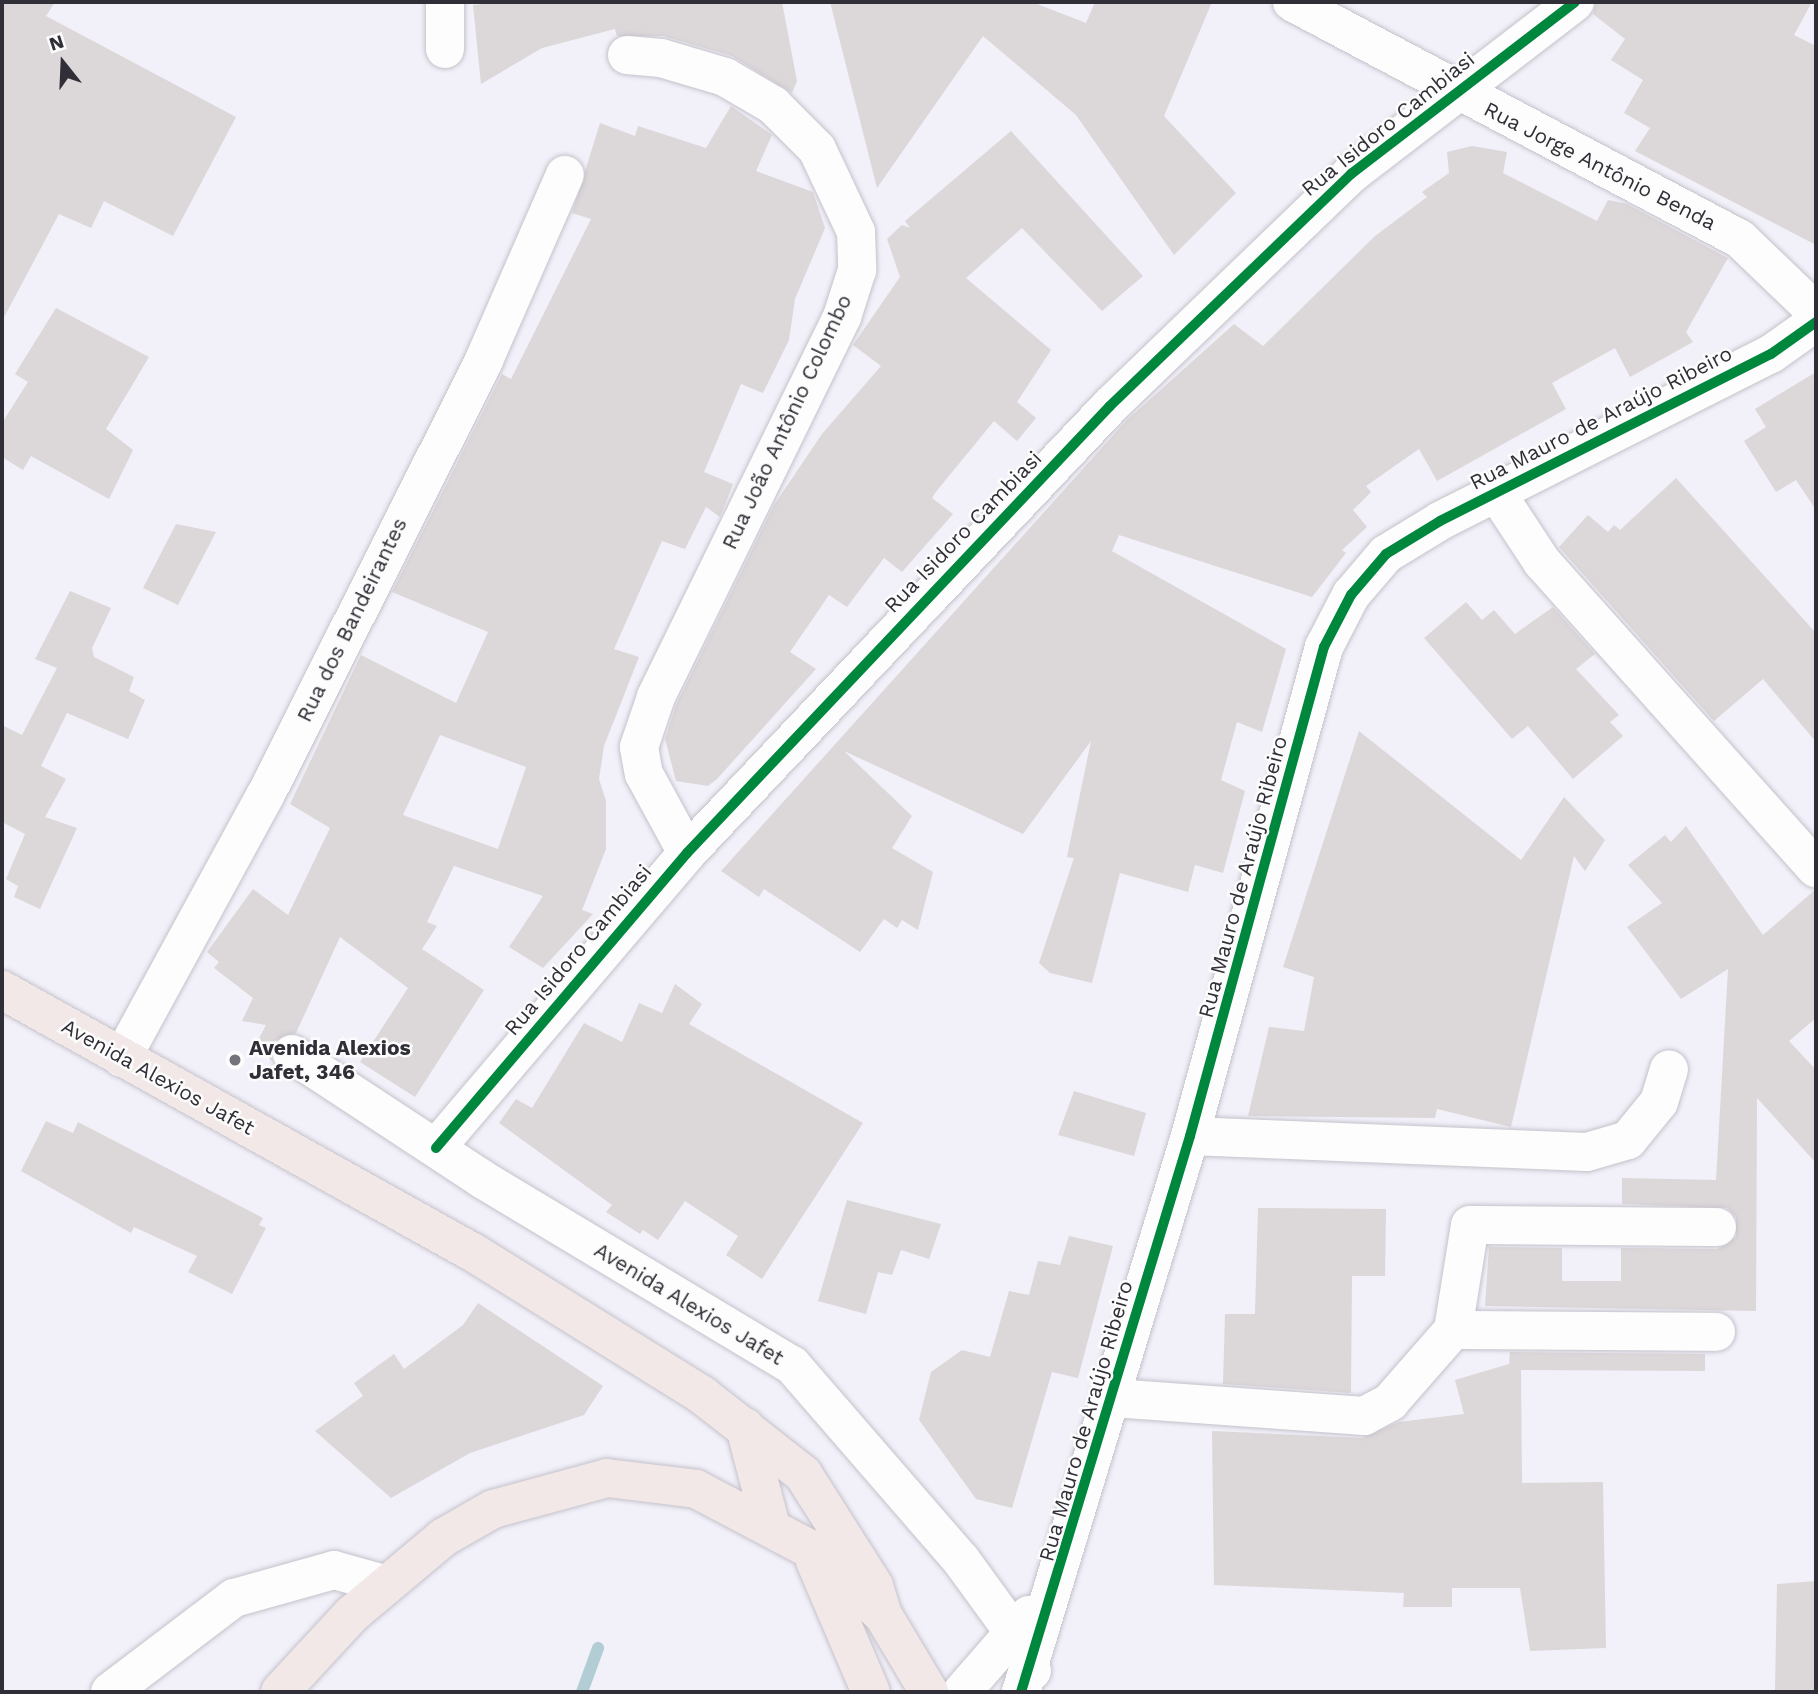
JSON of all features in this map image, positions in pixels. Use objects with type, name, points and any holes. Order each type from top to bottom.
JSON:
[{"type":"main road","name":"Avenida Alexios Jafet","points":[[2,990],[474,1253],[745,1427],[803,1474],[822,1500],[874,1586],[883,1615]]},
{"type":"main road","points":[[745,1427],[771,1527]]},
{"type":"main road","points":[[281,1692],[384,1584],[444,1537],[493,1509],[607,1478],[696,1489],[810,1549],[883,1615],[929,1692]]},
{"type":"main road","points":[[810,1549],[871,1692]]},
{"type":"street","points":[[445,2],[445,49]]},
{"type":"street","name":"Rua Jorge Antônio Benda","points":[[1292,2],[1454,91],[1740,239],[1816,312]]},
{"type":"street","name":"Rua Isidoro Cambiasi","points":[[436,1148],[687,853],[1110,407],[1351,174],[1454,91],[1575,2]]},
{"type":"street","name":"Rua João Antônio Colombo","points":[[626,55],[661,58],[725,77],[773,105],[817,149],[856,232],[857,270],[842,317],[656,697],[639,747],[644,774],[687,853]]},
{"type":"street","name":"Rua dos Bandeirantes","points":[[122,1058],[265,796],[484,360],[565,175]]},
{"type":"street","name":"Rua Mauro de Araújo Ribeiro","points":[[1027,1682],[1191,1136],[1324,647],[1351,595],[1386,554],[1496,492],[1771,354],[1816,322]]},
{"type":"street","points":[[1496,492],[1542,562],[1816,868]]},
{"type":"street","name":"Avenida Alexios Jafet","points":[[292,1054],[436,1148],[792,1365],[906,1490],[1014,1635],[1027,1682]]},
{"type":"street","points":[[1191,1136],[1587,1152],[1628,1140],[1658,1102],[1669,1069]]},
{"type":"street","points":[[1113,1398],[1364,1416],[1390,1402],[1453,1330],[1470,1225],[1717,1227]]},
{"type":"street","points":[[1453,1330],[1716,1332]]},
{"type":"street","points":[[110,1692],[234,1598],[334,1570],[384,1584]]},
{"type":"street","name":"Rua Mauro de Araújo Ribeiro","points":[[962,1692],[1014,1635],[1061,1574]]},
{"type":"building","points":[[2,2],[55,2],[46,16],[236,117],[173,236],[104,201],[91,228],[59,214],[2,321]]},
{"type":"building","points":[[501,2],[782,2],[797,81],[792,93],[732,56],[663,36],[617,36],[615,29],[542,48],[481,84],[473,5]]},
{"type":"building","points":[[830,2],[1032,2],[1086,23],[1095,2],[1212,2],[1164,116],[1236,193],[1174,255],[1076,115],[983,36],[877,188]]},
{"type":"building","points":[[1596,2],[1812,2],[1794,35],[1816,46],[1816,245],[1635,151],[1650,128],[1624,113],[1643,80],[1611,60],[1625,39],[1593,14]]},
{"type":"building","points":[[731,106],[772,135],[756,171],[813,192],[825,228],[795,299],[789,340],[763,393],[741,384],[704,472],[733,484],[720,517],[706,507],[685,549],[662,541],[614,649],[639,657],[604,746],[599,779],[606,801],[606,849],[582,910],[593,914],[543,968],[509,947],[543,896],[454,866],[427,922],[437,926],[422,949],[484,990],[415,1097],[360,1062],[408,988],[340,937],[296,1033],[274,1041],[272,1060],[253,1050],[266,1025],[242,1021],[253,998],[214,968],[219,962],[207,952],[253,889],[288,915],[330,828],[290,804],[361,655],[456,703],[488,632],[392,592],[502,374],[511,379],[591,219],[572,213],[600,123],[635,136],[638,126],[706,148]],"holes":[[[440,735],[526,767],[498,849],[403,815]]]},
{"type":"building","points":[[1011,131],[1143,276],[1102,311],[1022,228],[966,278],[1051,350],[1017,402],[1036,418],[1017,441],[994,421],[932,498],[953,514],[902,572],[884,558],[847,607],[829,595],[790,652],[816,669],[717,779],[708,786],[676,781],[665,739],[676,705],[774,505],[822,434],[881,366],[853,345],[900,277],[887,239],[902,225],[910,228],[905,221]]},
{"type":"building","points":[[1472,146],[1507,152],[1503,173],[1597,221],[1608,200],[1627,204],[1728,258],[1686,332],[1693,342],[1630,377],[1615,348],[1552,383],[1566,409],[1437,481],[1419,449],[1366,486],[1371,492],[1353,510],[1367,527],[1342,550],[1346,553],[1312,597],[1119,535],[1112,551],[1286,649],[1262,732],[1237,722],[1221,780],[1245,791],[1223,873],[1195,865],[1188,892],[1120,873],[1092,983],[1050,973],[1039,963],[1074,858],[1067,857],[1091,741],[1023,834],[844,751],[912,816],[892,848],[933,872],[918,930],[902,920],[897,928],[884,919],[860,952],[764,889],[759,897],[721,871],[1126,421],[1234,324],[1263,346],[1375,236],[1427,197],[1422,192],[1449,173],[1447,152]]},
{"type":"building","points":[[56,308],[149,357],[106,429],[133,450],[109,499],[31,456],[23,470],[2,457],[2,423],[28,382],[15,374]]},
{"type":"building","points":[[1816,372],[1816,510],[1796,480],[1776,492],[1744,441],[1766,427],[1755,409]]},
{"type":"building","points":[[1676,478],[1816,633],[1816,742],[1763,679],[1714,721],[1559,547],[1588,515],[1608,532],[1614,525],[1620,530]]},
{"type":"building","points":[[176,524],[216,532],[178,605],[143,588]]},
{"type":"building","points":[[70,591],[111,608],[92,648],[94,657],[134,677],[129,691],[145,700],[128,739],[67,713],[41,766],[66,779],[45,817],[77,828],[40,909],[14,897],[18,886],[6,879],[25,834],[2,822],[2,725],[22,735],[57,668],[35,659]]},
{"type":"building","points":[[1466,602],[1482,620],[1494,610],[1515,634],[1553,607],[1595,654],[1576,669],[1619,715],[1610,722],[1623,736],[1573,779],[1528,726],[1512,739],[1424,638]]},
{"type":"building","points":[[1359,731],[1521,860],[1564,797],[1605,840],[1585,871],[1574,856],[1511,1127],[1437,1109],[1435,1118],[1248,1116],[1269,1027],[1304,1031],[1314,977],[1283,967]]},
{"type":"building","points":[[1686,826],[1763,935],[1816,889],[1816,1018],[1789,1041],[1816,1070],[1816,1163],[1757,1098],[1756,1311],[1485,1306],[1489,1247],[1562,1248],[1562,1281],[1621,1281],[1621,1248],[1717,1249],[1736,1237],[1736,1217],[1727,1208],[1622,1204],[1622,1178],[1716,1180],[1728,969],[1681,999],[1627,927],[1662,903],[1628,865],[1665,835],[1671,842]]},
{"type":"building","points":[[675,984],[702,1004],[689,1024],[863,1123],[762,1279],[726,1255],[738,1236],[685,1201],[658,1240],[643,1230],[640,1234],[606,1212],[612,1205],[499,1123],[516,1099],[532,1108],[584,1023],[622,1042],[639,1003],[662,1013]]},
{"type":"building","points":[[1074,1091],[1146,1113],[1134,1156],[1058,1135]]},
{"type":"building","points":[[46,1121],[73,1133],[78,1122],[263,1218],[259,1225],[266,1228],[232,1294],[188,1272],[197,1256],[134,1227],[131,1233],[21,1171]]},
{"type":"building","points":[[847,1200],[941,1224],[929,1259],[901,1250],[892,1275],[878,1272],[866,1314],[818,1301]]},
{"type":"building","points":[[1258,1208],[1386,1209],[1385,1276],[1352,1276],[1351,1393],[1223,1384],[1225,1314],[1255,1314]]},
{"type":"building","points":[[1069,1236],[1113,1246],[1078,1378],[1052,1372],[1012,1508],[976,1499],[919,1420],[931,1372],[962,1350],[990,1357],[1009,1291],[1029,1295],[1038,1261],[1060,1265]]},
{"type":"building","points":[[478,1303],[603,1386],[584,1415],[470,1453],[391,1498],[315,1431],[363,1396],[354,1383],[394,1354],[404,1369],[463,1325]]},
{"type":"building","points":[[1510,1352],[1705,1354],[1705,1371],[1521,1370],[1522,1483],[1603,1482],[1606,1648],[1530,1651],[1520,1588],[1452,1588],[1452,1607],[1403,1607],[1404,1593],[1214,1585],[1212,1431],[1362,1438],[1399,1422],[1464,1414],[1455,1380],[1509,1364]]},
{"type":"building","points":[[1816,1581],[1816,1692],[1775,1692],[1777,1584]]},
{"type":"waterway","points":[[582,1692],[598,1648]]},
{"type":"cycle path","points":[[436,1148],[687,853],[1110,406],[1351,174],[1575,2]]},
{"type":"cycle path","points":[[1021,1692],[1190,1136],[1324,647],[1351,595],[1386,554],[1440,521],[1771,354],[1816,322]]},
{"type":"place","name":"Avenida Alexios Jafet, 346","points":[[235,1060]]}]
